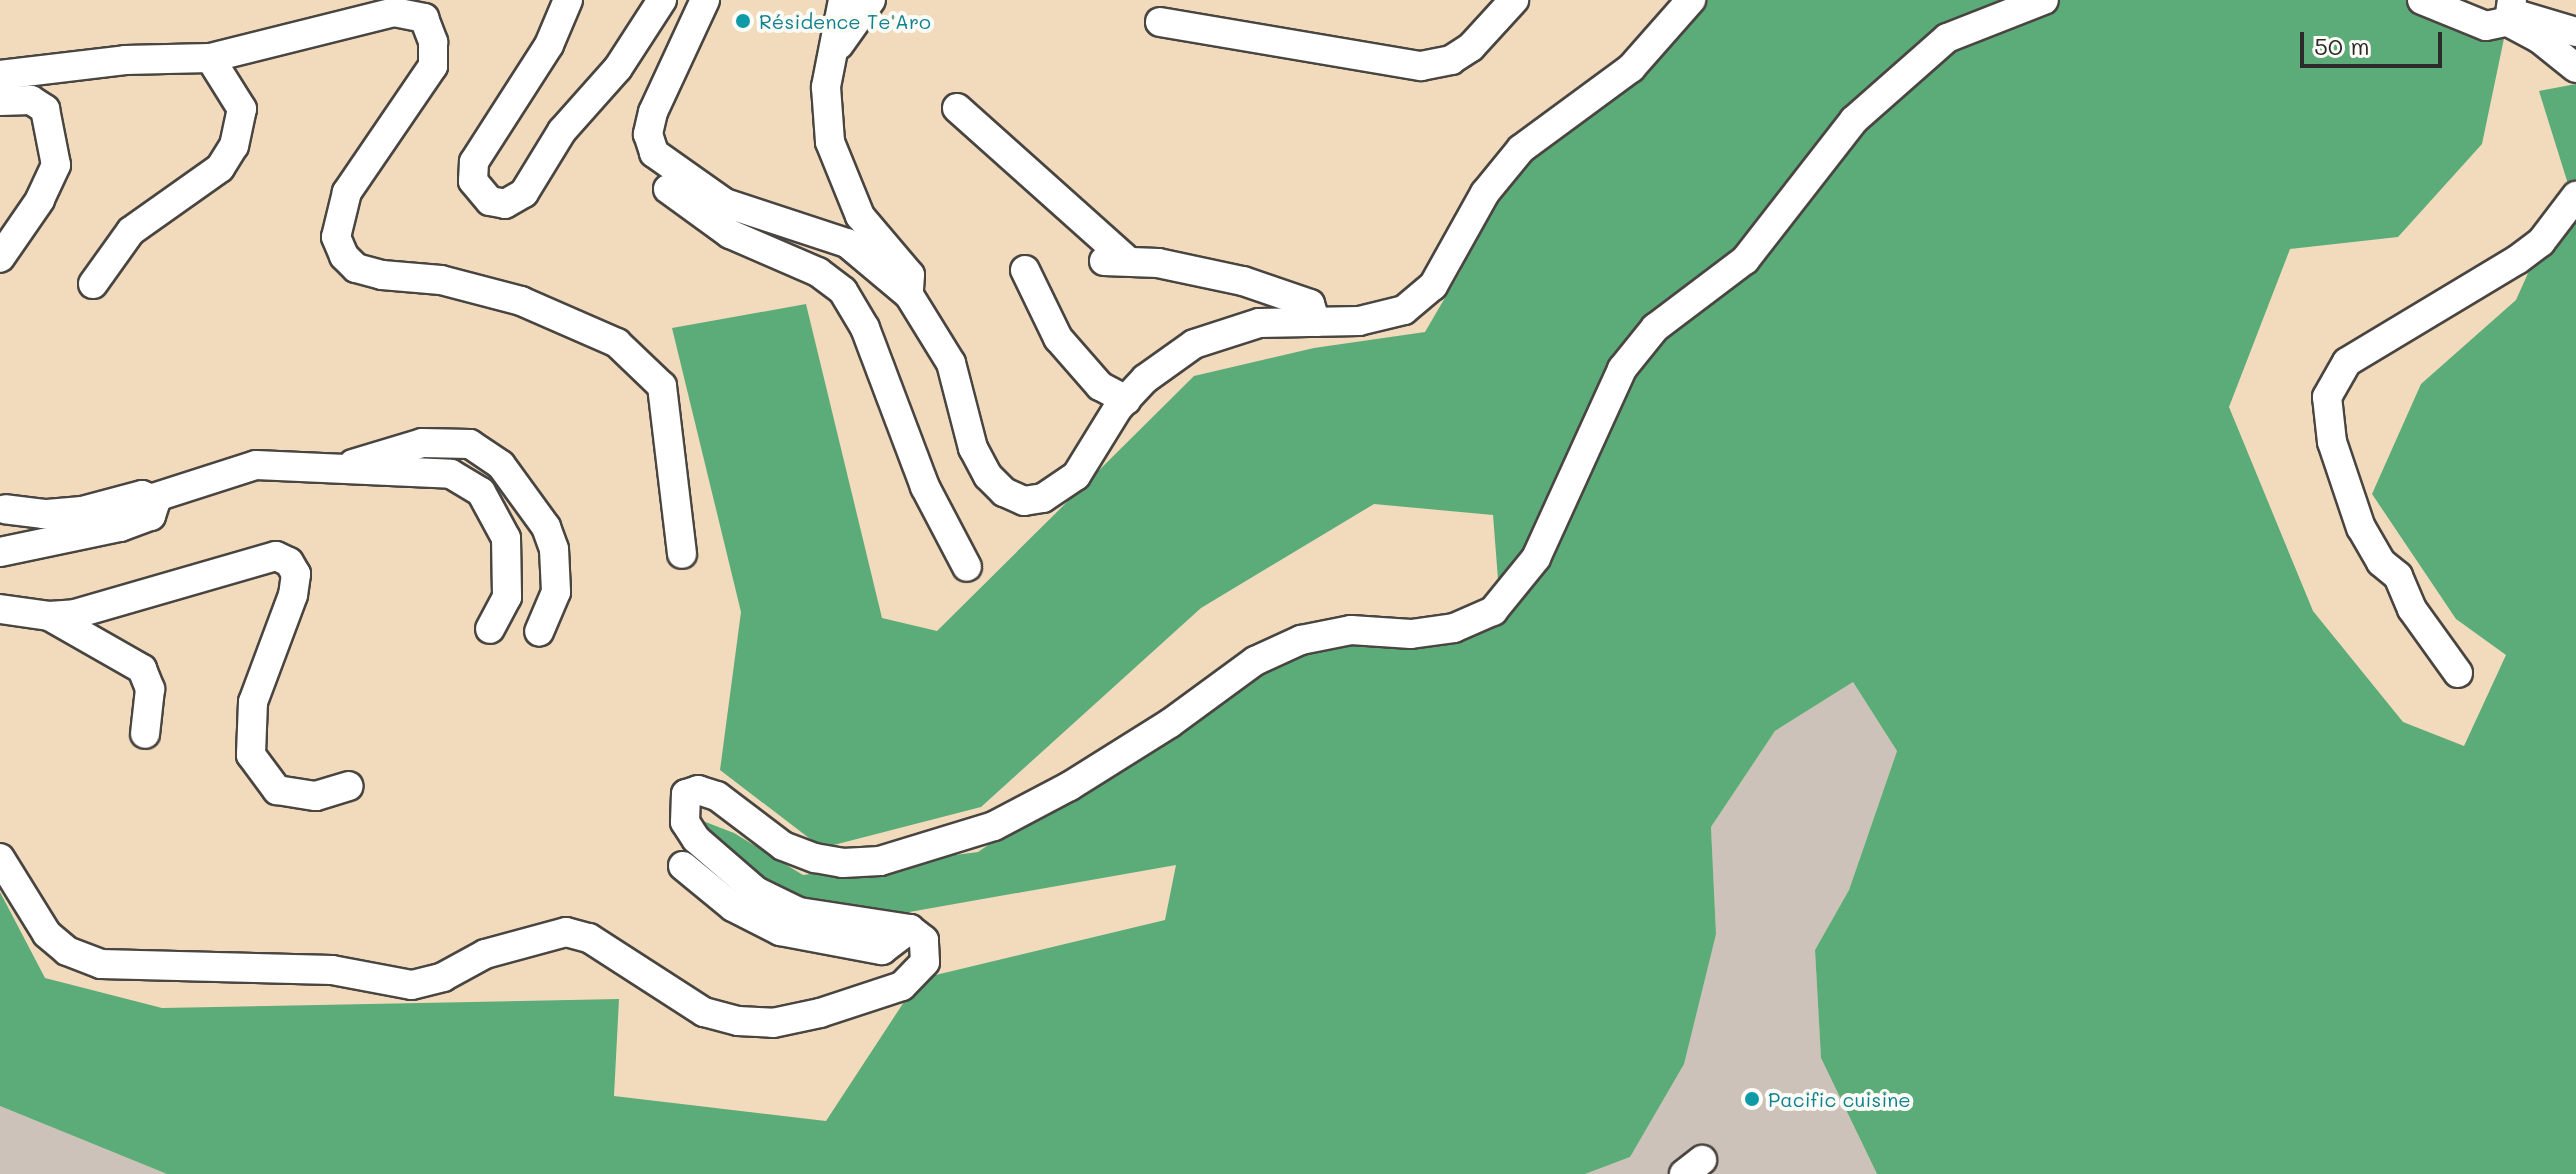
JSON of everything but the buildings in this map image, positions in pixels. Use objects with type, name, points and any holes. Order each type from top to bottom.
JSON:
[{"type":"street","points":[[568,0],[549,45],[474,162],[473,181],[490,201],[505,204],[524,193],[562,131],[618,68],[662,0]]},
{"type":"street","points":[[705,0],[648,134],[646,167],[664,186],[730,234],[818,272],[843,291],[865,328],[925,487],[967,567]]},
{"type":"street","points":[[843,0],[826,87],[830,142],[860,216],[910,275],[909,295]]},
{"type":"street","points":[[835,52],[871,0]]},
{"type":"street","points":[[1160,22],[1421,66],[1451,60],[1471,47],[1514,0]]},
{"type":"street","points":[[648,134],[654,153],[704,193],[847,243],[909,295],[951,363],[973,448],[1004,492],[1024,501],[1063,488],[1126,400],[1167,361],[1225,331],[1359,321],[1404,310],[1433,286],[1485,193],[1521,149],[1631,68],[1691,0]]},
{"type":"street","points":[[0,858],[47,934],[67,951],[101,964],[332,970],[412,985],[443,977],[485,954],[566,932],[589,938],[704,1012],[738,1021],[773,1023],[809,1016],[902,986],[916,976],[927,951],[924,940],[910,929],[799,912],[756,891],[696,839],[685,822],[686,794],[698,790],[717,796],[783,846],[815,858],[843,863],[880,861],[967,835],[1019,813],[1169,724],[1255,661],[1301,640],[1351,630],[1411,634],[1454,628],[1493,611],[1511,595],[1536,558],[1622,369],[1655,328],[1745,260],[1854,120],[1947,38],[2044,0]]},
{"type":"street","points":[[2422,0],[2486,26],[2511,12],[2576,32]]},
{"type":"street","points":[[0,75],[125,60],[210,58],[394,12],[424,18],[433,42],[433,66],[347,192],[336,237],[344,256],[369,272],[441,280],[521,301],[617,343],[662,386],[682,554]]},
{"type":"street","points":[[2511,12],[2576,68]]},
{"type":"street","points":[[93,284],[131,231],[220,168],[234,146],[242,109],[210,58]]},
{"type":"street","points":[[0,101],[31,100],[45,109],[56,165],[40,200],[0,258]]},
{"type":"street","points":[[957,108],[1116,261],[1203,270],[1294,296],[1310,304],[1316,322]]},
{"type":"street","points":[[2458,673],[2412,609],[2398,576],[2381,562],[2361,528],[2332,442],[2327,397],[2347,362],[2517,260],[2541,242],[2576,196]]},
{"type":"street","points":[[1025,270],[1058,338],[1100,386],[1126,400]]},
{"type":"street","points":[[341,469],[392,448],[422,443],[470,444],[501,465],[546,527],[554,549],[556,592],[539,632]]},
{"type":"street","points":[[5,509],[44,514],[82,511],[142,495],[153,498],[256,465],[451,474],[481,492],[511,555],[507,597],[490,629]]},
{"type":"street","points":[[0,552],[142,519],[156,510],[153,498]]},
{"type":"street","points":[[0,609],[49,616],[135,598],[276,556],[289,562],[296,574],[293,595],[253,702],[251,755],[277,790],[316,796],[349,786]]},
{"type":"street","points":[[49,616],[142,669],[150,689],[145,734]]},
{"type":"street","points":[[683,866],[733,907],[780,931],[882,950],[910,929]]},
{"type":"shaded area","points":[[1853,682],[1897,751],[1849,890],[1815,950],[1821,1058],[1877,1174],[1585,1174],[1630,1157],[1716,934],[1711,827],[1775,731]]},
{"type":"shaded area","points":[[0,1106],[167,1174],[0,1174]]},
{"type":"green space","points":[[1698,0],[2452,0],[2495,22],[2512,0],[2482,144],[2398,237],[2290,249],[2229,407],[2313,611],[2403,722],[2464,746],[2506,655],[2456,619],[2372,494],[2421,384],[2516,300],[2568,184],[2539,91],[2576,84],[2576,1174],[1877,1174],[1821,1058],[1815,950],[1849,890],[1897,751],[1853,682],[1775,731],[1711,827],[1716,934],[1684,1064],[1630,1157],[1585,1174],[167,1174],[0,1106],[0,892],[45,978],[162,1008],[619,999],[614,1096],[826,1121],[919,979],[1165,920],[1176,865],[898,914],[805,910],[738,875],[690,816],[734,833],[803,875],[978,852],[1208,694],[1343,631],[1473,623],[1500,605],[1493,515],[1374,504],[1201,608],[981,807],[822,848],[720,770],[741,612],[672,328],[806,304],[882,618],[937,631],[1194,376],[1314,348],[1425,332],[1460,272],[1494,194]]},
{"type":"place","name":"Résidence Te'Aro","points":[[743,21]]},
{"type":"place","name":"Pacific cuisine","points":[[1752,1099]]}]
